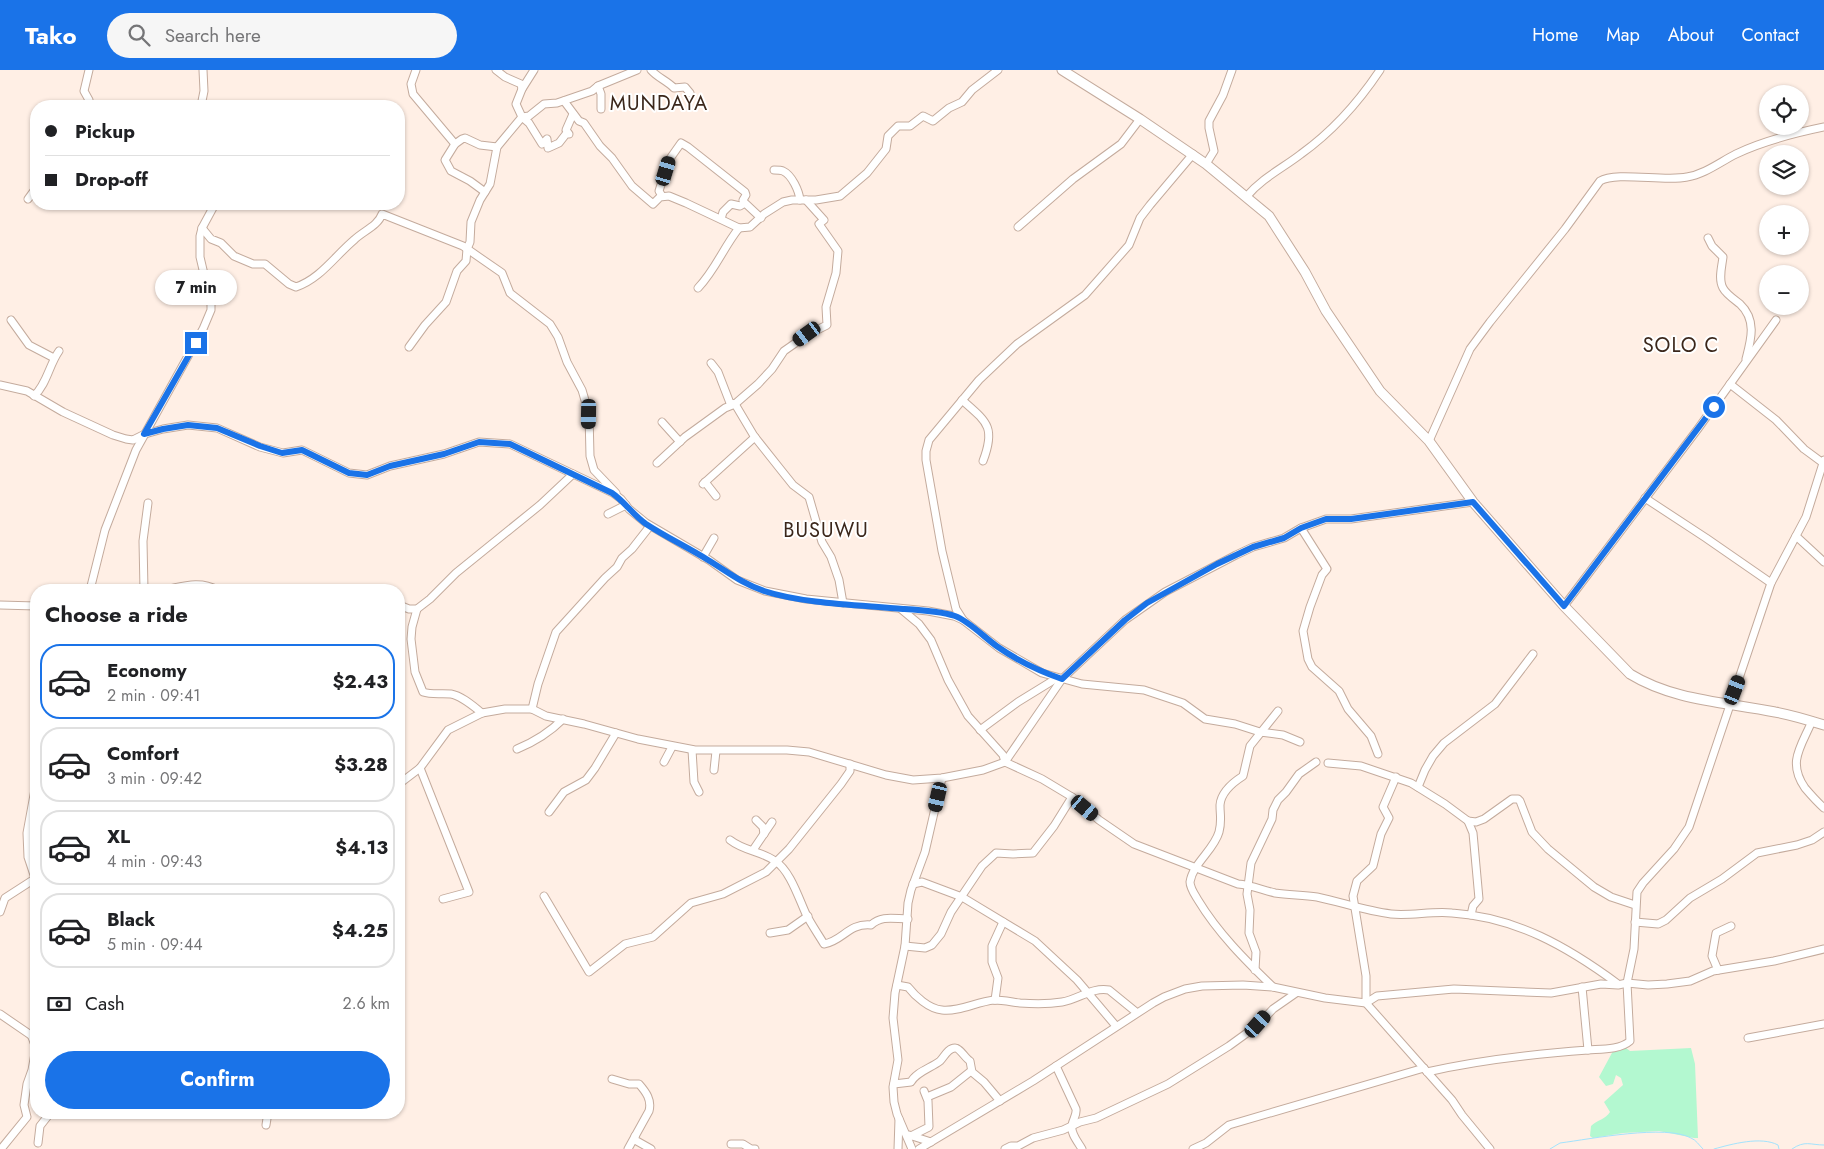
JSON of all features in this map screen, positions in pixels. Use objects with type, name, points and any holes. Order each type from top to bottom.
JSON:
[{"type":"main road","points":[[1062,70],[1193,154],[1247,196],[1269,216],[1305,272],[1326,311],[1380,391],[1429,441],[1473,502],[1564,606],[1621,666],[1641,680],[1672,693],[1774,712],[1824,725]]},
{"type":"street","points":[[89,70],[84,91],[89,100]]},
{"type":"street","points":[[202,100],[204,91],[203,70]]},
{"type":"street","points":[[416,70],[411,84],[413,94],[455,144]]},
{"type":"street","points":[[496,70],[505,77],[520,82],[522,89]]},
{"type":"street","points":[[534,70],[522,89],[516,104],[522,117],[529,123],[542,144],[547,139],[549,143],[548,148],[558,143],[566,134],[569,134],[566,130],[573,114]]},
{"type":"street","points":[[410,347],[425,325],[446,302],[457,271],[466,261],[470,222],[492,180],[497,147],[522,117],[530,116],[544,104],[557,103],[595,90],[598,86],[637,70]]},
{"type":"street","points":[[651,70],[661,80],[668,82],[674,88],[685,87],[690,93]]},
{"type":"street","points":[[564,101],[612,158],[632,186],[654,204],[662,196],[669,196],[686,202],[739,228],[750,227],[783,202],[840,196],[867,173],[886,149],[888,136],[898,126],[910,126],[923,116],[932,121],[949,108],[962,102],[972,90],[998,70]]},
{"type":"street","points":[[1206,164],[1214,151],[1209,121],[1223,95],[1232,70]]},
{"type":"street","points":[[1247,196],[1256,186],[1302,154],[1337,124],[1380,70]]},
{"type":"street","points":[[598,86],[601,94],[601,109]]},
{"type":"street","points":[[1018,227],[1073,180],[1121,144],[1140,119]]},
{"type":"street","points":[[1429,441],[1470,350],[1490,322],[1565,229],[1600,181],[1605,178],[1618,176],[1689,177],[1750,148],[1824,127]]},
{"type":"street","points":[[485,192],[470,180],[455,173],[447,166],[445,160],[455,144],[465,138],[480,145],[497,147]]},
{"type":"street","points":[[662,196],[659,191],[669,160],[681,143],[745,192],[744,202],[740,206],[731,204],[723,212],[721,219]]},
{"type":"street","points":[[963,620],[956,609],[942,551],[926,451],[929,440],[979,380],[1017,344],[1085,295],[1128,245],[1140,218],[1193,154]]},
{"type":"street","points":[[657,463],[680,442],[725,408],[735,404],[758,384],[772,369],[784,351],[807,334],[827,325],[826,307],[836,273],[838,251],[819,224],[824,220],[803,200],[796,187],[783,171],[774,170]]},
{"type":"street","points":[[744,202],[761,218]]},
{"type":"street","points":[[91,584],[104,530],[136,450],[203,329],[211,310],[211,292],[200,257],[200,236],[212,210]]},
{"type":"street","points":[[202,228],[211,239],[221,243],[234,256],[253,264],[266,264],[289,284],[296,287],[304,284],[326,267],[356,238],[378,222],[382,214],[462,246],[502,273],[510,293],[550,324],[558,337],[567,362],[582,390],[589,414],[590,456],[594,470],[650,526],[703,557],[737,580],[765,591],[806,599],[946,614],[963,620],[999,648],[1024,664],[1060,678],[1082,684],[1144,690],[1183,703],[1206,719],[1235,724],[1260,732],[1283,735],[1300,742]]},
{"type":"street","points":[[698,288],[716,267],[730,239],[739,228]]},
{"type":"street","points":[[1708,238],[1712,246],[1723,257],[1720,275],[1723,288],[1742,306],[1751,324],[1752,335],[1745,365]]},
{"type":"street","points":[[11,320],[29,345],[54,358]]},
{"type":"street","points":[[1564,606],[1745,365],[1776,320]]},
{"type":"street","points":[[34,396],[40,390],[59,351]]},
{"type":"street","points":[[711,362],[718,372],[730,403],[735,404],[755,437],[793,485],[809,497],[822,542],[831,557],[839,580],[843,604]]},
{"type":"street","points":[[1193,1149],[1206,1143],[1229,1124],[1426,1070],[1510,1058],[1606,1049],[1626,1045],[1630,1041],[1627,983],[1634,949],[1635,905],[1639,888],[1674,849],[1689,827],[1771,583],[1811,503],[1823,462],[1804,449],[1776,420],[1730,384]]},
{"type":"street","points":[[0,385],[27,391],[63,412],[113,435],[133,440],[144,434],[188,425],[217,428],[282,453],[302,450],[349,473],[367,475],[390,466],[444,454],[479,442],[510,444],[573,474],[624,502]]},
{"type":"street","points":[[962,400],[981,416],[990,431],[990,443],[983,461]]},
{"type":"street","points":[[662,422],[680,442]]},
{"type":"street","points":[[716,496],[704,483],[755,437]]},
{"type":"street","points":[[482,713],[463,699],[454,695],[423,692],[415,672],[414,650],[411,640],[412,627],[418,609],[456,573],[540,505],[573,474]]},
{"type":"street","points":[[1645,498],[1771,583]]},
{"type":"street","points":[[608,514],[624,502]]},
{"type":"street","points":[[980,730],[1018,702],[1060,678],[1147,603],[1253,547],[1284,538],[1301,528],[1326,519],[1351,519],[1473,502]]},
{"type":"street","points":[[144,584],[143,541],[148,503]]},
{"type":"street","points":[[532,709],[538,684],[556,632],[617,567],[622,558],[632,549],[650,526]]},
{"type":"street","points":[[1301,528],[1327,569],[1322,575],[1303,630],[1308,659],[1312,667],[1339,691],[1348,709],[1371,736],[1378,754]]},
{"type":"street","points":[[1796,536],[1824,562]]},
{"type":"street","points":[[703,557],[714,538]]},
{"type":"street","points":[[0,605],[30,606]]},
{"type":"street","points":[[405,607],[418,609]]},
{"type":"street","points":[[901,609],[919,624],[932,640],[948,680],[968,716],[1003,755],[1005,762],[1042,779],[1072,797],[1099,820],[1134,844],[1238,884],[1274,892],[1315,897],[1391,914],[1438,912],[1471,915],[1515,926],[1554,942],[1594,966],[1618,985]]},
{"type":"street","points":[[1418,787],[1425,770],[1444,743],[1495,704],[1533,654]]},
{"type":"street","points":[[405,779],[420,768],[448,730],[482,713],[505,709],[532,709],[546,716],[672,747],[692,750],[788,750],[809,752],[886,775],[913,780],[942,778],[983,770],[1005,762],[1060,678]]},
{"type":"street","points":[[1273,987],[1221,934],[1193,891],[1190,882],[1197,867],[1219,834],[1222,820],[1220,805],[1225,791],[1243,776],[1250,746],[1278,711]]},
{"type":"street","points":[[517,749],[528,745],[544,735],[563,719]]},
{"type":"street","points":[[1812,721],[1796,757],[1795,767],[1797,775],[1806,789],[1824,808]]},
{"type":"street","points":[[549,812],[564,792],[586,780],[616,733]]},
{"type":"street","points":[[664,762],[672,747]]},
{"type":"street","points":[[692,750],[694,782],[699,792]]},
{"type":"street","points":[[714,770],[716,750]]},
{"type":"street","points":[[1255,970],[1256,952],[1249,933],[1250,910],[1246,894],[1251,864],[1272,819],[1273,810],[1278,800],[1293,784],[1299,774],[1316,762]]},
{"type":"street","points":[[544,896],[589,972],[625,944],[652,937],[691,903],[723,894],[766,872],[777,862],[841,784],[850,771],[850,764]]},
{"type":"street","points":[[1328,764],[1353,764],[1396,777],[1418,787],[1468,821],[1473,832],[1479,899],[1473,906],[1471,915]]},
{"type":"street","points":[[420,768],[469,892],[443,899]]},
{"type":"street","points":[[1366,1003],[1366,976],[1353,896],[1357,881],[1373,866],[1381,834],[1389,818],[1383,807],[1396,777]]},
{"type":"street","points":[[912,1149],[908,1134],[899,1119],[894,1102],[894,1084],[898,1060],[893,1018],[905,946],[908,903],[925,852],[942,778]]},
{"type":"street","points":[[905,946],[925,948],[932,945],[941,934],[945,922],[982,866],[996,853],[1033,852],[1054,826],[1072,797]]},
{"type":"street","points":[[1473,832],[1480,821],[1512,799],[1518,799],[1532,832],[1548,849],[1594,887],[1611,897],[1635,905]]},
{"type":"street","points":[[30,817],[27,833],[30,862]]},
{"type":"street","points":[[756,820],[763,827],[764,834]]},
{"type":"street","points":[[1468,821],[1480,821]]},
{"type":"street","points":[[753,850],[772,822]]},
{"type":"street","points":[[1635,922],[1658,924],[1666,920],[1690,898],[1722,879],[1757,853],[1797,845],[1812,840],[1824,832]]},
{"type":"street","points":[[730,840],[737,846],[753,850],[777,862],[794,887],[824,944],[830,943],[852,928],[863,924],[871,925],[877,920],[887,917],[908,919]]},
{"type":"street","points":[[0,912],[3,899],[30,882]]},
{"type":"street","points":[[914,884],[922,882],[962,897],[1035,941],[1069,972],[1116,1026]]},
{"type":"street","points":[[770,933],[788,930],[808,916]]},
{"type":"street","points":[[995,1000],[998,978],[992,962],[992,946],[1003,922]]},
{"type":"street","points":[[1718,970],[1712,956],[1716,934],[1731,926]]},
{"type":"street","points":[[1366,1003],[1377,996],[1422,991],[1469,989],[1551,993],[1601,984],[1618,985],[1627,983],[1648,986],[1667,984],[1690,981],[1718,970],[1774,961],[1824,949]]},
{"type":"street","points":[[897,985],[908,987],[918,999],[940,1010],[963,1008],[995,1000],[1024,1004],[1062,1002],[1076,998],[1094,989],[1110,990],[1136,1012]]},
{"type":"street","points":[[919,1149],[930,1145],[1056,1066],[1136,1012],[1164,997],[1202,986],[1226,986],[1273,987],[1296,993],[1366,1003],[1452,1100],[1490,1149]]},
{"type":"street","points":[[1582,987],[1588,1050]]},
{"type":"street","points":[[1005,1149],[1011,1146],[1018,1146],[1033,1138],[1049,1135],[1124,1105],[1168,1084],[1200,1065],[1251,1030],[1273,1009],[1296,993]]},
{"type":"street","points":[[0,1014],[30,1034]]},
{"type":"street","points":[[1748,1038],[1824,1024]]},
{"type":"street","points":[[894,1084],[911,1082],[913,1077],[935,1065],[950,1050],[955,1048],[970,1061],[971,1071],[984,1082],[1000,1101]]},
{"type":"street","points":[[1056,1066],[1076,1109],[1077,1113],[1071,1130],[1082,1149]]},
{"type":"street","points":[[908,1134],[928,1127],[925,1094],[951,1087],[971,1071]]},
{"type":"street","points":[[1,1149],[27,1117],[24,1105],[30,1076]]},
{"type":"street","points":[[612,1079],[629,1084],[640,1084],[649,1098],[649,1111],[628,1149]]},
{"type":"street","points":[[38,1143],[40,1126],[46,1119]]},
{"type":"street","points":[[266,1126],[267,1119]]},
{"type":"street","points":[[898,1149],[899,1119]]},
{"type":"street","points":[[908,1134],[930,1145]]},
{"type":"street","points":[[635,1136],[635,1140],[639,1144],[651,1149]]},
{"type":"street","points":[[731,1144],[743,1144],[751,1149],[755,1149]]},
{"type":"green space","points":[[1626,1048],[1630,1051],[1691,1048],[1695,1064],[1698,1138],[1659,1131],[1623,1133],[1593,1138],[1590,1136],[1591,1126],[1610,1112],[1604,1102],[1623,1085],[1621,1078],[1616,1075],[1613,1084],[1606,1086],[1599,1077],[1613,1051]]},
{"type":"waterway","points":[[1550,1149],[1560,1143],[1647,1132],[1679,1134],[1696,1141],[1703,1149]]},
{"type":"waterway","points":[[1714,1149],[1755,1141],[1771,1142],[1778,1145],[1779,1149]]},
{"type":"waterway","points":[[1792,1149],[1804,1144],[1824,1145]]},
{"type":"district","name":"MUNDAYA","points":[[659,103]]},
{"type":"district","name":"SOLO C","points":[[1681,345]]},
{"type":"district","name":"BUSUWU","points":[[826,530]]},
{"type":"route","points":[[196,343],[144,434],[188,425],[217,428],[282,453],[302,450],[349,473],[367,475],[390,466],[444,454],[479,442],[510,444],[612,493],[646,523],[709,560],[737,580],[765,591],[806,599],[928,611],[954,616],[963,620],[999,648],[1024,664],[1062,679],[1125,620],[1165,592],[1236,554],[1284,538],[1301,528],[1326,519],[1351,519],[1473,502],[1564,606],[1714,407]]}]
